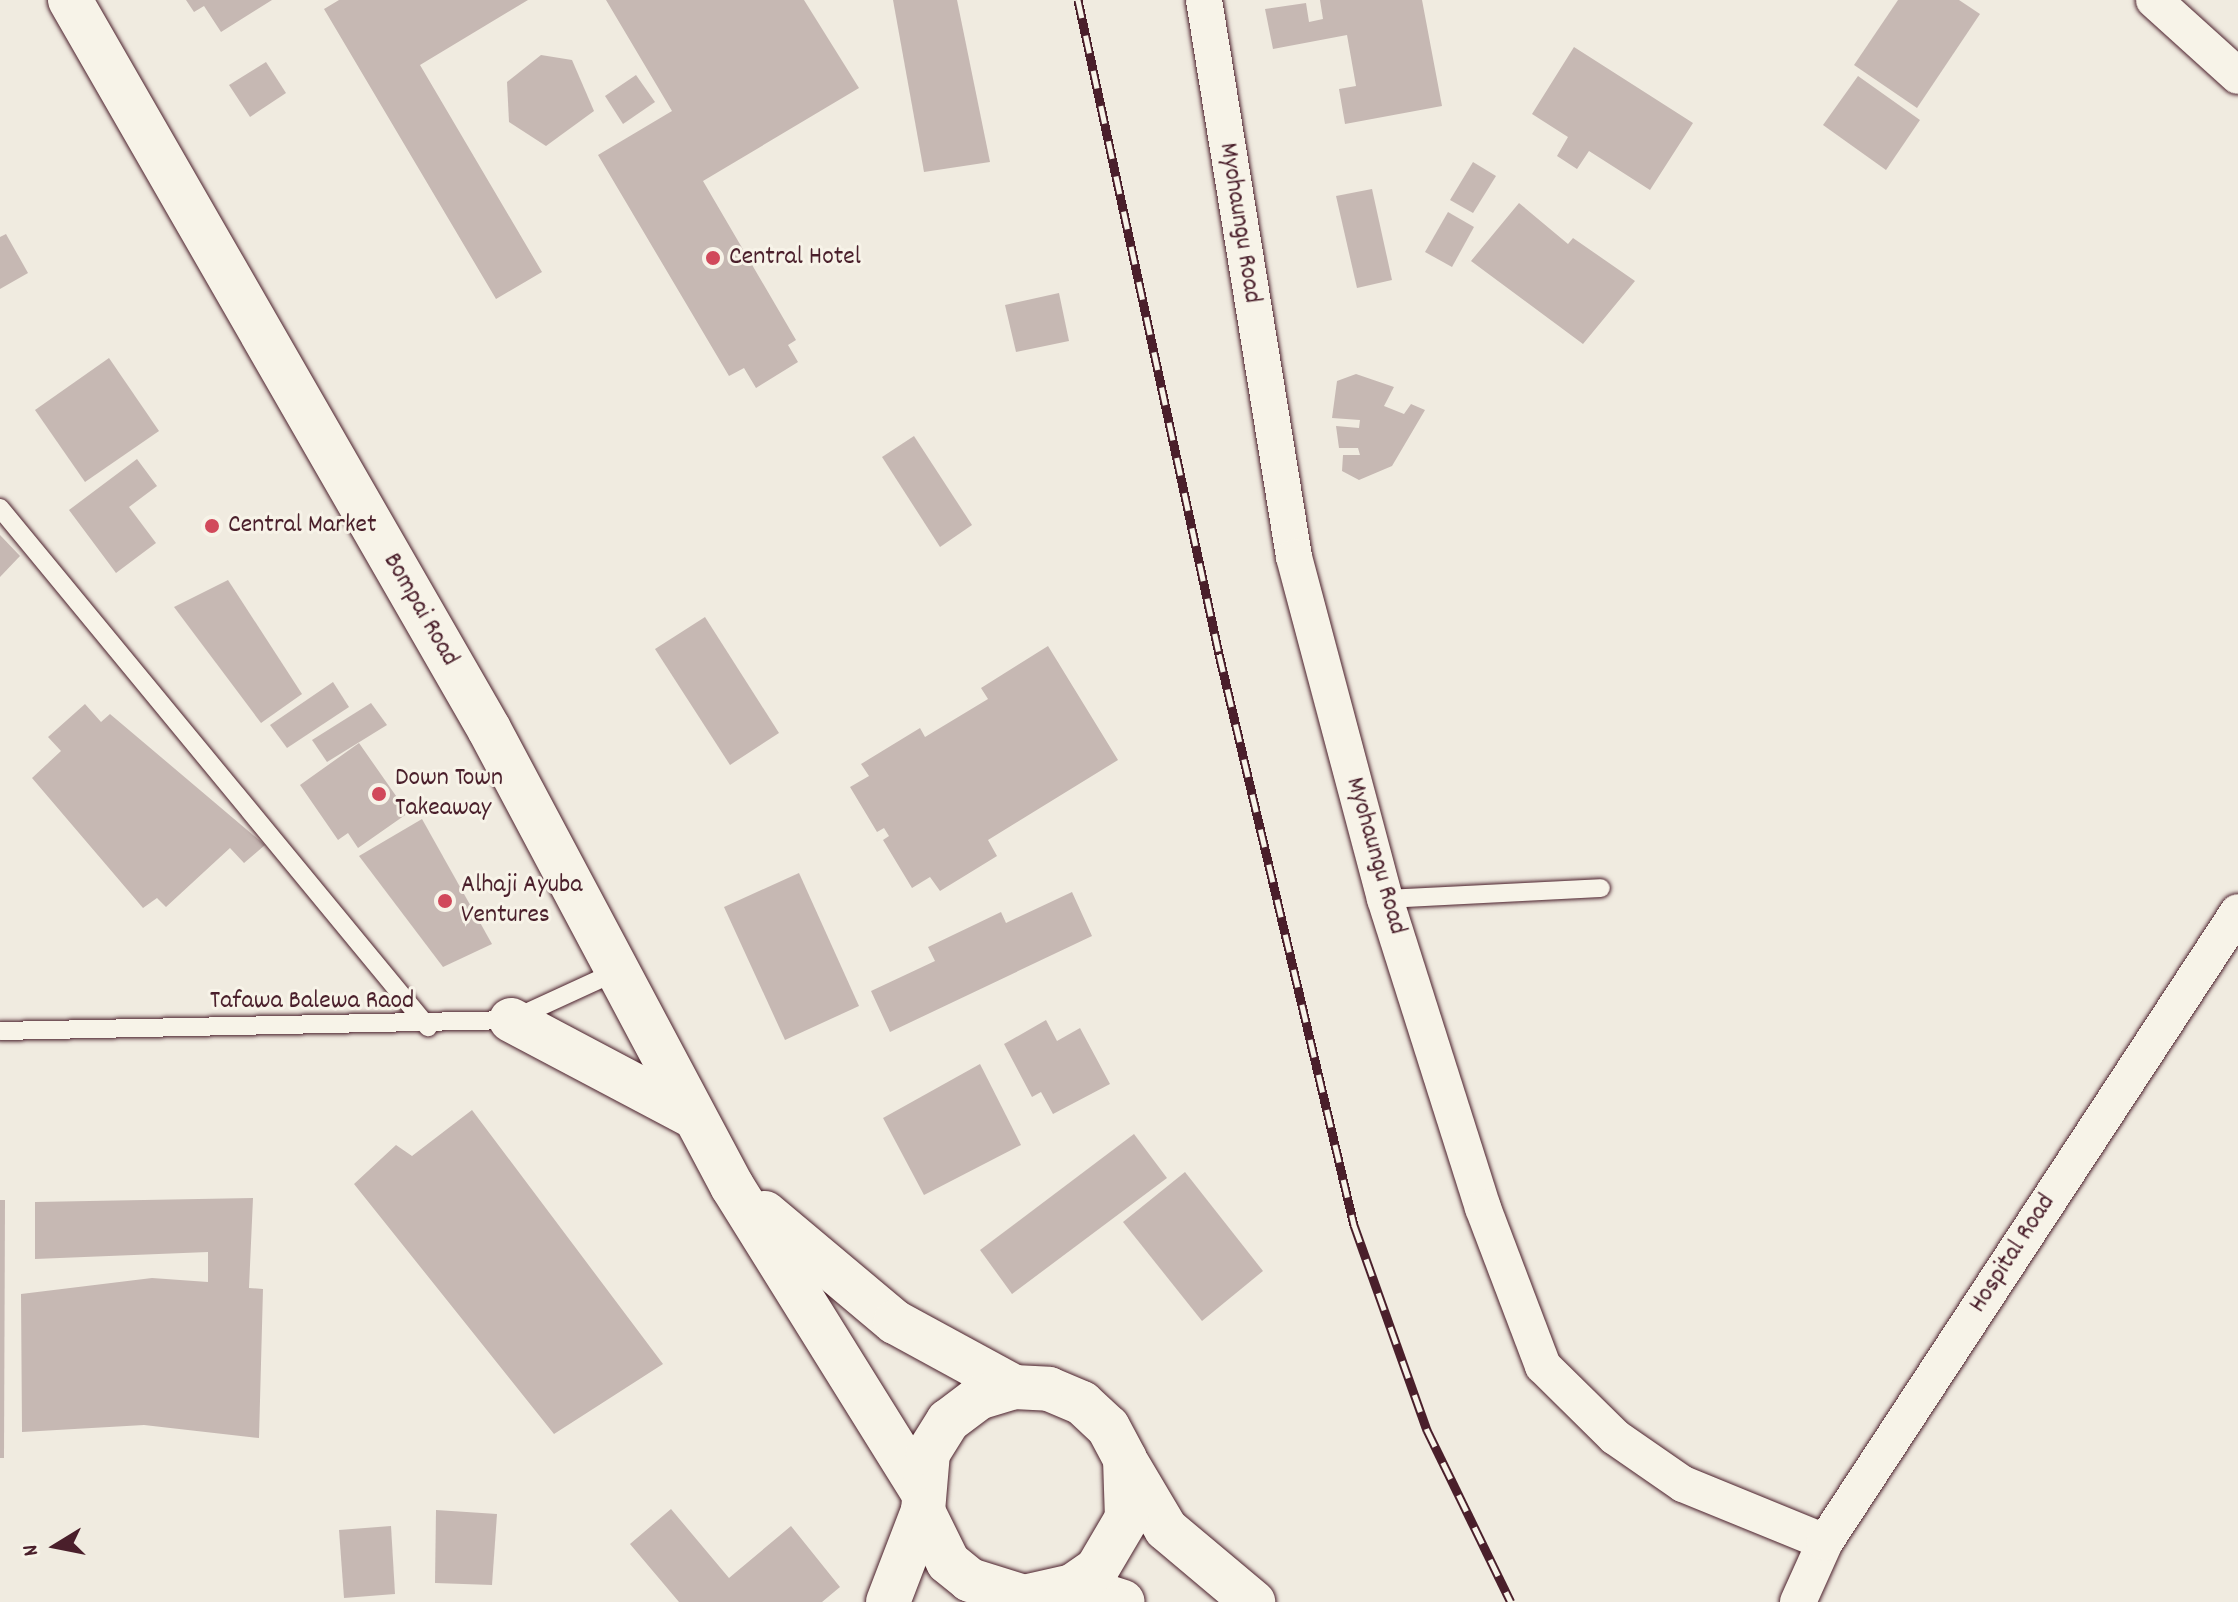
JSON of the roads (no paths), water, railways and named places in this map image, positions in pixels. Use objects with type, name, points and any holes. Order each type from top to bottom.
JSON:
[{"type":"main road","name":"Bompai Road","points":[[70,0],[489,729],[613,973],[732,1186],[922,1501]]},
{"type":"main road","points":[[511,1020],[694,1117]]},
{"type":"main road","points":[[732,1186],[895,1322],[1014,1387]]},
{"type":"main road","points":[[888,1602],[922,1501],[928,1453],[948,1421],[978,1398],[1014,1387],[1049,1389],[1082,1403],[1108,1427],[1166,1529],[1253,1602]]},
{"type":"main road","points":[[922,1501],[948,1562],[996,1592],[1019,1599],[1073,1586],[1097,1569],[1127,1518],[1125,1459]]},
{"type":"main road","points":[[1073,1586],[1123,1602]]},
{"type":"street","name":"Myohaungu Road","points":[[1204,0],[1294,557],[1385,899],[1483,1208],[1543,1366],[1615,1437],[1683,1484],[1825,1542]]},
{"type":"street","points":[[2154,0],[2238,76]]},
{"type":"street","name":"Hospital Road","points":[[1798,1602],[1825,1542],[2238,912]]},
{"type":"lane","points":[[0,508],[428,1027]]},
{"type":"lane","points":[[1385,899],[1601,888]]},
{"type":"lane","name":"Tafawa Balewa Raod","points":[[0,1031],[428,1027],[511,1020],[613,973]]},
{"type":"railway","points":[[1078,0],[1219,654],[1354,1225],[1427,1430],[1511,1602]]},
{"type":"place","name":"Central Hotel","points":[[713,258]]},
{"type":"place","name":"Central Market","points":[[212,526]]},
{"type":"place","name":"Down Town Takeaway","points":[[379,794]]},
{"type":"place","name":"Alhaji Ayuba Ventures","points":[[445,901]]}]
